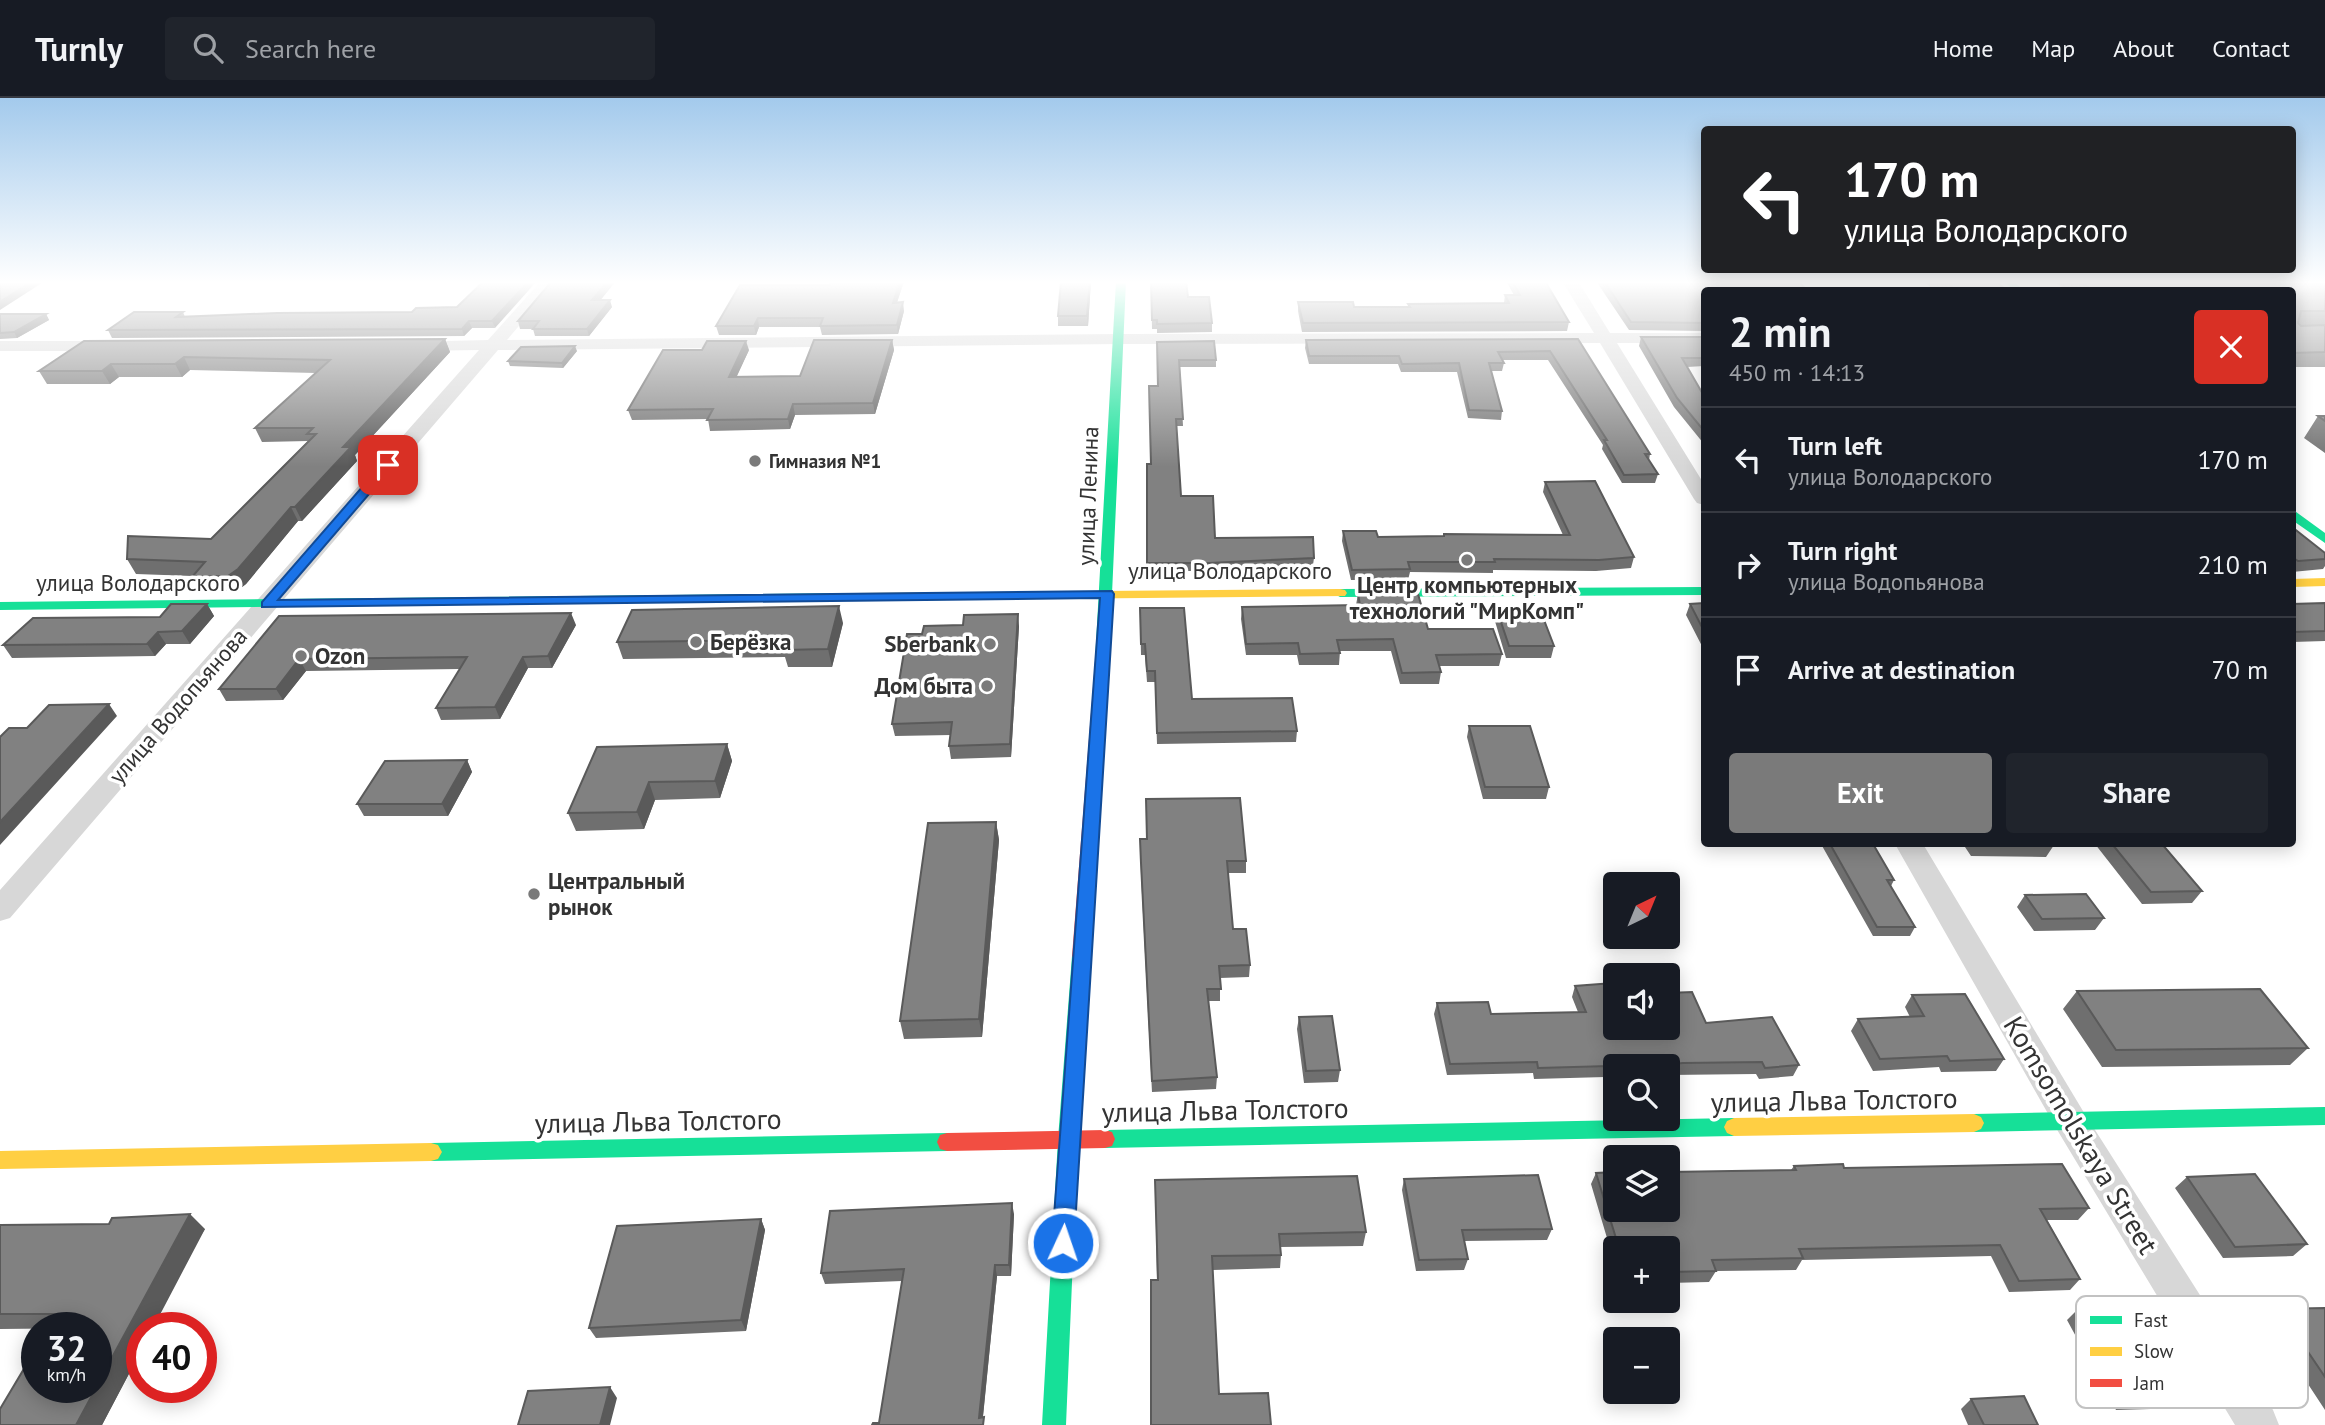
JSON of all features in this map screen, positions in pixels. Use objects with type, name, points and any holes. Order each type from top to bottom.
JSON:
[{"type":"street","name":"улица Водопьянова","points":[[0,910],[496,343]]},
{"type":"street","points":[[397,346],[767,343]]},
{"type":"street","name":"улица Ленина","points":[[1054,1425],[1068,1139],[1107,594],[1118,343]]},
{"type":"street","points":[[1608,343],[1701,494]]},
{"type":"street","points":[[0,346],[123,346]]},
{"type":"street","points":[[2296,516],[2325,539]]},
{"type":"street","points":[[2296,583],[2325,582]]},
{"type":"street","name":"улица Володарского","points":[[0,606],[1107,594],[1701,591]]},
{"type":"street","name":"Komsomolskaya Street","points":[[1911,847],[2071,1122],[2178,1296]]},
{"type":"street","name":"улица Льва Толстого","points":[[0,1160],[2325,1116]]},
{"type":"street","name":"Komsomolskaya Street","points":[[2248,1408],[2258,1425]]},
{"type":"building","points":[[81,343],[441,343],[343,447],[351,447],[295,507],[291,507],[238,569],[228,576],[192,577],[205,562],[127,559],[128,536],[211,539],[316,434],[307,434],[313,428],[255,428],[330,360],[184,357],[175,364],[111,364],[102,371],[39,371]]},
{"type":"building","points":[[706,343],[745,343],[729,377],[800,376],[813,343],[891,343],[873,403],[793,404],[788,419],[707,420],[713,409],[628,410],[663,350],[702,350]]},
{"type":"building","points":[[1157,343],[1214,343],[1216,360],[1179,360],[1183,419],[1176,419],[1181,496],[1213,496],[1215,538],[1313,537],[1314,558],[1147,563],[1147,464],[1151,464],[1149,386],[1158,386]]},
{"type":"building","points":[[1307,343],[1580,343],[1650,454],[1645,454],[1658,474],[1624,475],[1604,440],[1607,440],[1550,351],[1498,352],[1504,363],[1489,363],[1502,411],[1469,410],[1459,363],[1402,364],[1399,356],[1309,356]]},
{"type":"building","points":[[1644,343],[1701,343],[1701,358],[1682,358],[1701,391],[1701,427],[1677,398]]},
{"type":"building","points":[[2296,343],[2325,343],[2325,352],[2296,353]]},
{"type":"building","points":[[575,346],[562,363],[508,361],[521,347]]},
{"type":"building","points":[[1595,481],[1634,557],[1599,560],[1408,562],[1410,569],[1352,570],[1343,531],[1376,531],[1378,537],[1444,534],[1570,535],[1545,482]]},
{"type":"building","points":[[2296,530],[2325,553],[2325,559],[2298,561]]},
{"type":"building","points":[[1358,594],[1418,594],[1428,629],[1493,629],[1502,654],[1436,655],[1441,672],[1402,673],[1393,639],[1337,640],[1340,653],[1300,654],[1298,643],[1246,644],[1242,607],[1360,605]]},
{"type":"building","points":[[1701,603],[1701,625],[1690,604]]},
{"type":"building","points":[[2325,603],[2325,631],[2296,632],[2296,604]]},
{"type":"building","points":[[171,604],[207,604],[182,631],[158,632],[147,644],[3,645],[33,618],[160,617]]},
{"type":"building","points":[[839,606],[828,649],[784,650],[787,640],[617,642],[632,610]]},
{"type":"building","points":[[1496,607],[1539,607],[1554,646],[1509,646]]},
{"type":"building","points":[[1140,608],[1184,608],[1192,699],[1292,698],[1297,731],[1157,733],[1155,671],[1147,671],[1145,644],[1141,644]]},
{"type":"building","points":[[571,613],[548,656],[523,657],[495,707],[436,708],[467,657],[299,659],[276,689],[219,689],[279,616]]},
{"type":"building","points":[[1018,614],[1010,744],[949,746],[952,722],[892,724],[907,634],[922,634],[924,626],[963,625],[964,615]]},
{"type":"building","points":[[109,704],[0,822],[0,737],[9,728],[27,728],[49,705]]},
{"type":"building","points":[[1469,726],[1530,726],[1549,787],[1485,787]]},
{"type":"building","points":[[727,744],[715,781],[649,782],[637,812],[568,813],[597,747]]},
{"type":"building","points":[[467,760],[442,804],[357,804],[385,761]]},
{"type":"building","points":[[1240,798],[1246,861],[1227,861],[1233,929],[1246,929],[1250,965],[1219,966],[1221,989],[1207,989],[1217,1077],[1152,1081],[1140,839],[1147,839],[1146,799]]},
{"type":"building","points":[[996,822],[979,1019],[900,1021],[928,823]]},
{"type":"building","points":[[1832,847],[1875,847],[1894,880],[1887,880],[1915,927],[1877,927]]},
{"type":"building","points":[[2114,847],[2165,847],[2202,891],[2151,892]]},
{"type":"building","points":[[2086,894],[2104,918],[2042,919],[2025,895]]},
{"type":"building","points":[[1603,984],[1603,1040],[1680,1040],[1680,992],[1692,992],[1706,1023],[1772,1017],[1799,1065],[1765,1068],[1762,1062],[1680,1063],[1680,1054],[1603,1054],[1603,1066],[1538,1068],[1537,1062],[1450,1064],[1437,1003],[1488,1002],[1491,1014],[1586,1012],[1575,986]]},
{"type":"building","points":[[2260,989],[2308,1048],[2116,1050],[2077,991]]},
{"type":"building","points":[[1965,994],[2004,1059],[1950,1061],[1947,1056],[1880,1059],[1858,1019],[1924,1016],[1912,995]]},
{"type":"building","points":[[1332,1016],[1340,1070],[1306,1071],[1299,1017]]},
{"type":"building","points":[[1843,1164],[1844,1168],[2062,1164],[2089,1208],[2040,1209],[2080,1279],[2019,1281],[2000,1245],[1799,1249],[1803,1258],[1712,1260],[1716,1271],[1680,1272],[1680,1236],[1615,1236],[1611,1222],[1680,1222],[1680,1172],[1796,1170],[1794,1166]]},
{"type":"building","points":[[1596,1173],[1603,1173],[1603,1196]]},
{"type":"building","points":[[2255,1174],[2307,1244],[2235,1247],[2187,1177]]},
{"type":"building","points":[[1538,1175],[1552,1229],[1462,1230],[1468,1259],[1419,1260],[1404,1179]]},
{"type":"building","points":[[1357,1176],[1366,1232],[1279,1234],[1281,1255],[1212,1256],[1219,1394],[1268,1393],[1271,1425],[1151,1425],[1151,1280],[1158,1280],[1155,1180]]},
{"type":"building","points":[[1012,1203],[1009,1265],[995,1265],[979,1418],[984,1417],[983,1425],[872,1425],[879,1423],[904,1269],[821,1273],[830,1211]]},
{"type":"building","points":[[190,1214],[137,1312],[126,1312],[126,1332],[112,1358],[112,1312],[0,1314],[0,1225],[109,1224],[112,1218]]},
{"type":"building","points":[[761,1219],[741,1320],[589,1328],[617,1226]]},
{"type":"building","points":[[2308,1308],[2325,1308],[2325,1377],[2308,1352]]},
{"type":"building","points":[[21,1374],[21,1403],[88,1403],[76,1425],[0,1425],[0,1409]]},
{"type":"building","points":[[610,1387],[600,1425],[518,1425],[528,1391]]},
{"type":"building","points":[[2024,1396],[2038,1425],[1984,1425],[1971,1399]]},
{"type":"traffic: fast","points":[[1102,661],[1118,343]]},
{"type":"traffic: fast","points":[[2296,516],[2325,539]]},
{"type":"traffic: fast","points":[[1340,593],[1701,591]]},
{"type":"traffic: fast","points":[[0,606],[855,597]]},
{"type":"traffic: fast","points":[[1054,1425],[1068,1139],[1081,956]]},
{"type":"traffic: fast","points":[[1974,1123],[2325,1116]]},
{"type":"traffic: fast","points":[[1105,1139],[1734,1127]]},
{"type":"traffic: fast","points":[[431,1152],[947,1142]]},
{"type":"traffic: slow","points":[[2296,583],[2325,582]]},
{"type":"traffic: slow","points":[[855,597],[1340,593]]},
{"type":"traffic: slow","points":[[1734,1127],[1974,1123]]},
{"type":"traffic: slow","points":[[0,1160],[431,1152]]},
{"type":"traffic: jam","points":[[1081,956],[1102,661]]},
{"type":"traffic: jam","points":[[947,1142],[1105,1139]]},
{"type":"place","name":"Гимназия №1","points":[[755,461]]},
{"type":"place","name":"Центр компьютерных технологий \"МирКомп\"","points":[[1467,560]]},
{"type":"place","name":"Берёзка","points":[[696,642]]},
{"type":"place","name":"Sberbank","points":[[990,644]]},
{"type":"place","name":"Ozon","points":[[301,656]]},
{"type":"place","name":"Дом быта","points":[[987,686]]},
{"type":"place","name":"Центральный рынок","points":[[534,894]]},
{"type":"route","points":[[388,465],[267,604],[1107,594],[1063,1243]]}]
